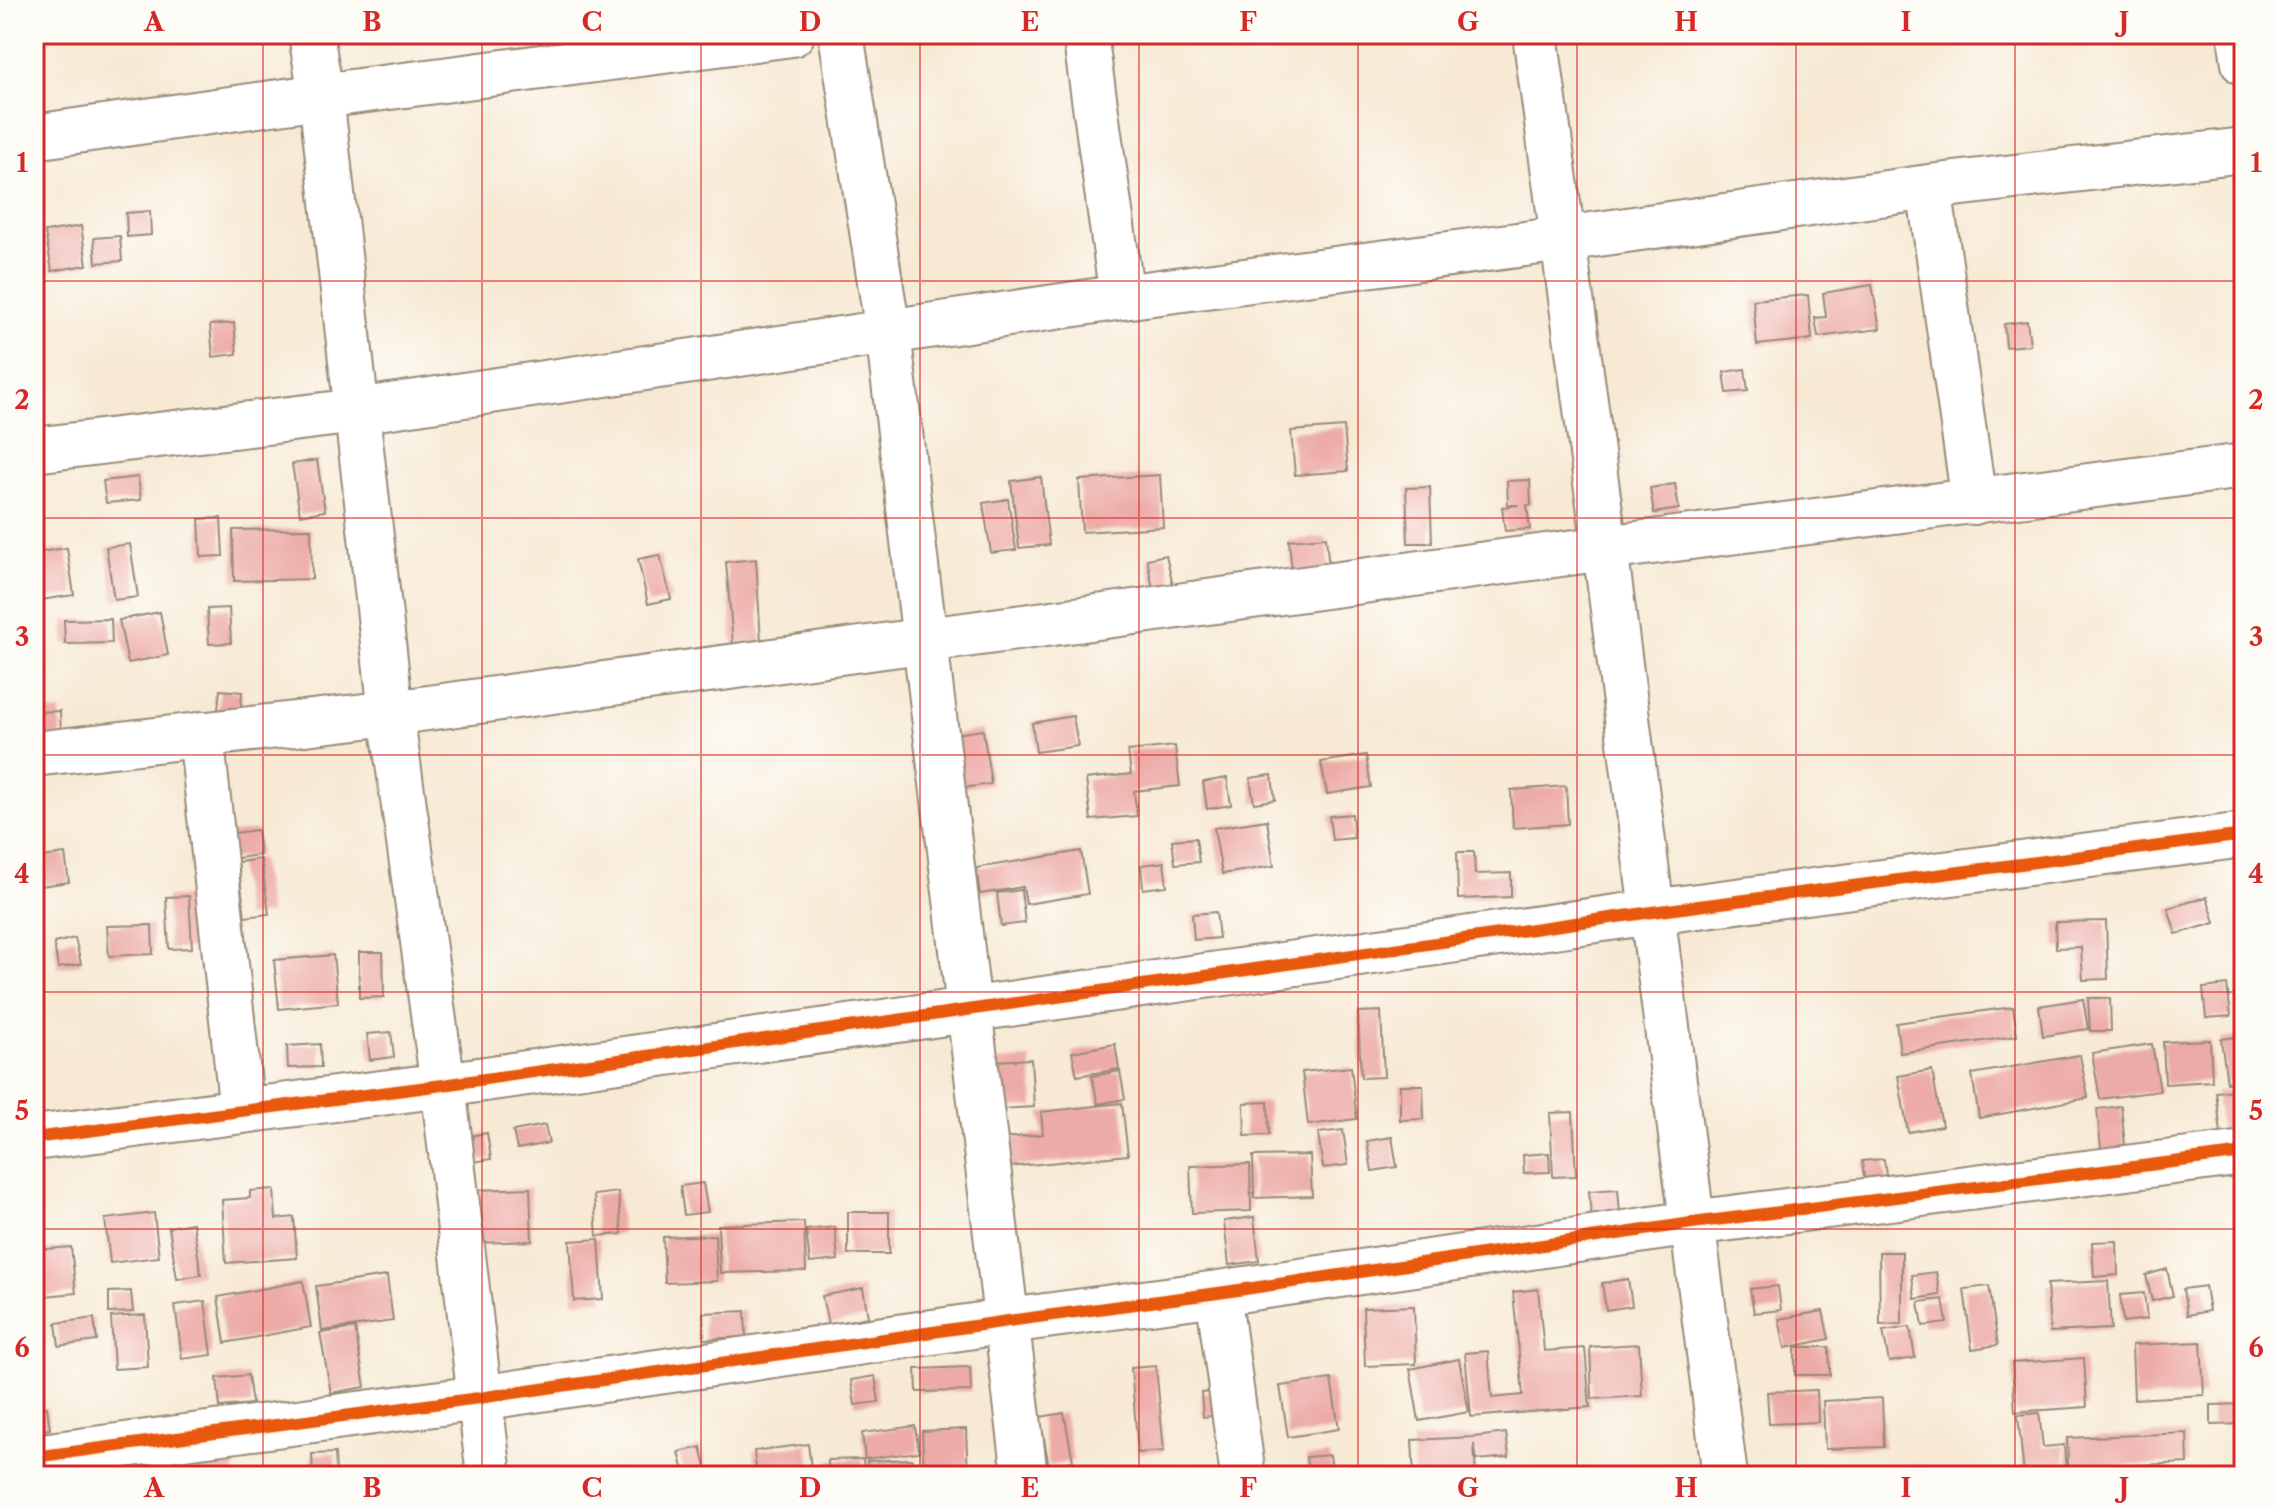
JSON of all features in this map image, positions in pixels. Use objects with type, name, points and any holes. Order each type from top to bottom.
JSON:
[{"type":"street","points":[[311,34],[321,96],[391,713],[443,1085],[489,1476]]},
{"type":"street","points":[[34,137],[792,34]]},
{"type":"street","points":[[841,34],[888,332],[1025,1476]]},
{"type":"street","points":[[1085,34],[1122,297]]},
{"type":"street","points":[[1535,34],[1725,1476]]},
{"type":"street","points":[[2240,34],[2244,63]]},
{"type":"street","points":[[34,450],[357,411],[1122,297],[1929,187],[2244,150]]},
{"type":"street","points":[[1929,187],[1974,502]]},
{"type":"street","points":[[34,754],[391,713],[1605,548],[2244,466]]},
{"type":"street","points":[[201,734],[242,1111]]},
{"type":"street","points":[[34,1138],[443,1085],[1652,912],[2244,835]]},
{"type":"street","points":[[34,1457],[479,1398],[1692,1223],[2244,1153]]},
{"type":"street","points":[[1218,1293],[1243,1476]]},
{"type":"building","points":[[150,211],[151,235],[127,237],[126,213]]},
{"type":"building","points":[[81,226],[87,265],[52,271],[45,232]]},
{"type":"building","points":[[41,227],[46,271],[34,272],[34,228]]},
{"type":"building","points":[[120,236],[122,261],[96,263],[94,238]]},
{"type":"building","points":[[1872,285],[1880,329],[1818,337],[1815,318],[1826,317],[1823,293]]},
{"type":"building","points":[[1808,295],[1812,339],[1757,345],[1753,300]]},
{"type":"building","points":[[2027,321],[2030,345],[2006,347],[2004,324]]},
{"type":"building","points":[[234,323],[237,354],[213,357],[210,325]]},
{"type":"building","points":[[1745,369],[1748,391],[1727,393],[1724,372]]},
{"type":"building","points":[[1344,427],[1348,471],[1295,475],[1291,431]]},
{"type":"building","points":[[317,460],[325,511],[300,515],[292,464]]},
{"type":"building","points":[[1160,475],[1163,527],[1082,532],[1079,480]]},
{"type":"building","points":[[138,477],[141,500],[106,503],[103,481]]},
{"type":"building","points":[[1041,477],[1049,545],[1019,548],[1011,481]]},
{"type":"building","points":[[1530,480],[1531,505],[1527,505],[1530,529],[1505,531],[1502,507],[1519,505],[1508,505],[1507,481]]},
{"type":"building","points":[[1675,484],[1679,509],[1654,513],[1650,488]]},
{"type":"building","points":[[1430,487],[1432,543],[1408,543],[1406,488]]},
{"type":"building","points":[[1008,499],[1016,550],[991,553],[983,503]]},
{"type":"building","points":[[221,518],[223,556],[201,557],[199,519]]},
{"type":"building","points":[[311,529],[312,579],[234,581],[233,530]]},
{"type":"building","points":[[1326,537],[1330,580],[1293,583],[1289,540]]},
{"type":"building","points":[[130,544],[138,597],[114,600],[106,547]]},
{"type":"building","points":[[67,548],[74,595],[34,601],[34,553]]},
{"type":"building","points":[[660,555],[671,599],[648,604],[638,559]]},
{"type":"building","points":[[1166,555],[1173,585],[1153,589],[1147,559]]},
{"type":"building","points":[[756,559],[761,642],[733,644],[726,562]]},
{"type":"building","points":[[229,608],[231,643],[209,644],[207,609]]},
{"type":"building","points":[[160,612],[168,655],[128,663],[119,620]]},
{"type":"building","points":[[111,619],[112,643],[65,644],[64,620]]},
{"type":"building","points":[[34,630],[41,630],[43,673],[34,674]]},
{"type":"building","points":[[220,690],[242,692],[240,721],[217,719]]},
{"type":"building","points":[[60,711],[61,736],[34,737],[34,712]]},
{"type":"building","points":[[1073,716],[1078,746],[1036,752],[1032,723]]},
{"type":"building","points":[[983,730],[991,784],[962,788],[955,734]]},
{"type":"building","points":[[1175,746],[1180,786],[1134,791],[1137,816],[1091,820],[1086,779],[1131,774],[1128,751]]},
{"type":"building","points":[[1366,755],[1371,787],[1327,794],[1321,762]]},
{"type":"building","points":[[1272,775],[1275,800],[1254,803],[1250,778]]},
{"type":"building","points":[[1227,778],[1231,805],[1207,809],[1203,782]]},
{"type":"building","points":[[1566,786],[1568,824],[1513,828],[1511,790]]},
{"type":"building","points":[[1352,814],[1354,838],[1332,840],[1329,816]]},
{"type":"building","points":[[1267,820],[1274,866],[1222,874],[1214,828]]},
{"type":"building","points":[[257,830],[260,855],[215,861],[212,836]]},
{"type":"building","points":[[1196,838],[1199,862],[1175,864],[1172,840]]},
{"type":"building","points":[[1081,851],[1088,894],[1026,904],[1023,887],[980,894],[976,868]]},
{"type":"building","points":[[1457,852],[1474,852],[1475,874],[1511,873],[1511,897],[1458,899]]},
{"type":"building","points":[[65,854],[69,882],[34,887],[34,858]]},
{"type":"building","points":[[261,859],[269,914],[245,917],[238,862]]},
{"type":"building","points":[[1164,862],[1167,886],[1143,889],[1141,865]]},
{"type":"building","points":[[1021,890],[1025,923],[1001,926],[997,893]]},
{"type":"building","points":[[189,896],[192,948],[169,949],[166,897]]},
{"type":"building","points":[[2207,897],[2215,923],[2176,934],[2168,908]]},
{"type":"building","points":[[1216,912],[1219,938],[1194,940],[1192,914]]},
{"type":"building","points":[[2106,921],[2108,979],[2083,980],[2081,947],[2056,948],[2055,922]]},
{"type":"building","points":[[34,922],[38,922],[43,974],[34,974]]},
{"type":"building","points":[[152,925],[153,954],[109,956],[107,926]]},
{"type":"building","points":[[75,938],[81,964],[58,968],[54,943]]},
{"type":"building","points":[[359,952],[383,952],[384,997],[359,998]]},
{"type":"building","points":[[333,955],[338,1003],[279,1009],[274,960]]},
{"type":"building","points":[[2227,985],[2231,1016],[2206,1018],[2203,988]]},
{"type":"building","points":[[2088,998],[2110,998],[2111,1031],[2090,1031]]},
{"type":"building","points":[[2083,999],[2088,1029],[2043,1036],[2039,1006]]},
{"type":"building","points":[[2013,1007],[2017,1036],[1900,1053],[1896,1023]]},
{"type":"building","points":[[1381,1011],[1384,1077],[1361,1078],[1358,1012]]},
{"type":"building","points":[[391,1032],[394,1057],[370,1060],[367,1034]]},
{"type":"building","points":[[2244,1036],[2244,1081],[2227,1083],[2221,1039]]},
{"type":"building","points":[[2210,1040],[2212,1081],[2165,1084],[2163,1042]]},
{"type":"building","points":[[320,1044],[321,1067],[288,1068],[287,1046]]},
{"type":"building","points":[[1115,1044],[1119,1069],[1077,1076],[1072,1052]]},
{"type":"building","points":[[2152,1044],[2160,1091],[2100,1099],[2092,1053]]},
{"type":"building","points":[[2080,1055],[2088,1098],[1979,1118],[1972,1074]]},
{"type":"building","points":[[1031,1059],[1034,1107],[998,1109],[996,1061]]},
{"type":"building","points":[[1351,1067],[1357,1119],[1308,1125],[1302,1072]]},
{"type":"building","points":[[1932,1070],[1942,1126],[1908,1132],[1898,1076]]},
{"type":"building","points":[[1120,1071],[1125,1099],[1098,1104],[1092,1076]]},
{"type":"building","points":[[1400,1085],[1423,1085],[1424,1119],[1400,1120]]},
{"type":"building","points":[[2235,1090],[2241,1140],[2222,1142],[2216,1092]]},
{"type":"building","points":[[1268,1102],[1269,1135],[1245,1136],[1244,1103]]},
{"type":"building","points":[[1122,1103],[1128,1155],[1009,1167],[1006,1138],[1043,1134],[1041,1112]]},
{"type":"building","points":[[2121,1106],[2126,1156],[2102,1158],[2097,1109]]},
{"type":"building","points":[[1573,1112],[1576,1176],[1553,1177],[1550,1113]]},
{"type":"building","points":[[545,1125],[549,1143],[517,1149],[513,1131]]},
{"type":"building","points":[[1343,1130],[1348,1165],[1323,1168],[1318,1133]]},
{"type":"building","points":[[487,1133],[491,1159],[468,1163],[464,1137]]},
{"type":"building","points":[[1392,1137],[1397,1167],[1372,1171],[1367,1141]]},
{"type":"building","points":[[1549,1153],[1550,1172],[1524,1173],[1523,1155]]},
{"type":"building","points":[[1310,1155],[1312,1196],[1254,1198],[1253,1156]]},
{"type":"building","points":[[1884,1159],[1887,1183],[1865,1185],[1862,1161]]},
{"type":"building","points":[[1250,1164],[1251,1211],[1192,1213],[1190,1166]]},
{"type":"building","points":[[703,1183],[708,1212],[684,1215],[680,1186]]},
{"type":"building","points":[[530,1188],[532,1241],[477,1243],[475,1190]]},
{"type":"building","points":[[274,1189],[276,1219],[294,1217],[297,1258],[226,1263],[222,1200],[250,1198],[250,1191]]},
{"type":"building","points":[[1618,1189],[1620,1213],[1591,1215],[1589,1191]]},
{"type":"building","points":[[618,1192],[622,1234],[597,1236],[594,1195]]},
{"type":"building","points":[[848,1212],[889,1212],[889,1254],[848,1254]]},
{"type":"building","points":[[154,1213],[159,1257],[110,1263],[105,1219]]},
{"type":"building","points":[[1254,1217],[1259,1261],[1229,1265],[1224,1221]]},
{"type":"building","points":[[804,1222],[806,1271],[720,1273],[718,1225]]},
{"type":"building","points":[[193,1223],[201,1275],[177,1279],[169,1227]]},
{"type":"building","points":[[835,1227],[838,1260],[810,1263],[806,1230]]},
{"type":"building","points":[[715,1235],[717,1281],[665,1283],[663,1237]]},
{"type":"building","points":[[599,1239],[603,1299],[574,1301],[570,1241]]},
{"type":"building","points":[[2117,1241],[2118,1275],[2094,1277],[2092,1242]]},
{"type":"building","points":[[71,1247],[76,1293],[34,1297],[34,1250]]},
{"type":"building","points":[[1879,1252],[1902,1252],[1902,1324],[1880,1325]]},
{"type":"building","points":[[2167,1269],[2173,1296],[2152,1301],[2146,1275]]},
{"type":"building","points":[[1936,1272],[1940,1295],[1915,1299],[1912,1275]]},
{"type":"building","points":[[387,1276],[393,1321],[322,1331],[316,1286]]},
{"type":"building","points":[[1628,1279],[1632,1306],[1606,1310],[1602,1283]]},
{"type":"building","points":[[303,1281],[311,1327],[225,1343],[218,1297]]},
{"type":"building","points":[[2108,1281],[2111,1329],[2050,1332],[2047,1284]]},
{"type":"building","points":[[1778,1286],[1781,1310],[1754,1313],[1750,1289]]},
{"type":"building","points":[[1989,1286],[1998,1345],[1972,1349],[1964,1289]]},
{"type":"building","points":[[2205,1286],[2209,1311],[2187,1315],[2183,1289]]},
{"type":"building","points":[[863,1288],[868,1317],[828,1325],[822,1296]]},
{"type":"building","points":[[1538,1289],[1544,1351],[1585,1348],[1590,1407],[1471,1417],[1465,1353],[1488,1351],[1492,1398],[1523,1395],[1513,1292]]},
{"type":"building","points":[[131,1291],[133,1312],[109,1313],[109,1292]]},
{"type":"building","points":[[2144,1293],[2147,1319],[2123,1322],[2120,1295]]},
{"type":"building","points":[[1943,1299],[1947,1323],[1923,1326],[1919,1302]]},
{"type":"building","points":[[205,1301],[212,1355],[182,1359],[175,1305]]},
{"type":"building","points":[[1414,1306],[1416,1364],[1365,1366],[1363,1308]]},
{"type":"building","points":[[745,1311],[746,1337],[704,1339],[703,1313]]},
{"type":"building","points":[[1823,1311],[1829,1339],[1785,1348],[1779,1319]]},
{"type":"building","points":[[145,1315],[148,1367],[114,1369],[111,1317]]},
{"type":"building","points":[[94,1318],[97,1341],[59,1346],[56,1323]]},
{"type":"building","points":[[1910,1327],[1915,1358],[1889,1362],[1883,1331]]},
{"type":"building","points":[[355,1328],[365,1387],[331,1393],[320,1333]]},
{"type":"building","points":[[2201,1342],[2204,1395],[2134,1399],[2132,1345]]},
{"type":"building","points":[[1639,1344],[1642,1396],[1592,1399],[1590,1347]]},
{"type":"building","points":[[1795,1347],[1829,1347],[1830,1375],[1795,1375]]},
{"type":"building","points":[[2084,1358],[2087,1407],[2015,1412],[2012,1363]]},
{"type":"building","points":[[1459,1359],[1469,1412],[1419,1421],[1410,1369]]},
{"type":"building","points":[[1156,1366],[1164,1451],[1138,1453],[1131,1368]]},
{"type":"building","points":[[970,1367],[971,1391],[917,1392],[916,1369]]},
{"type":"building","points":[[248,1375],[252,1404],[220,1407],[217,1378]]},
{"type":"building","points":[[875,1376],[879,1402],[855,1405],[851,1380]]},
{"type":"building","points":[[1331,1379],[1339,1429],[1288,1437],[1280,1386]]},
{"type":"building","points":[[1226,1390],[1229,1414],[1203,1417],[1201,1393]]},
{"type":"building","points":[[1817,1390],[1818,1422],[1769,1424],[1767,1392]]},
{"type":"building","points":[[1882,1398],[1884,1447],[1825,1449],[1823,1401]]},
{"type":"building","points":[[2244,1404],[2244,1424],[2211,1425],[2211,1405]]},
{"type":"building","points":[[47,1407],[50,1429],[34,1431],[34,1409]]},
{"type":"building","points":[[1064,1413],[1073,1461],[1049,1466],[1040,1417]]},
{"type":"building","points":[[2039,1413],[2043,1447],[2064,1445],[2066,1471],[2024,1475],[2018,1415]]},
{"type":"building","points":[[915,1426],[919,1452],[865,1459],[862,1433]]},
{"type":"building","points":[[966,1429],[968,1476],[924,1476],[922,1431]]},
{"type":"building","points":[[1506,1433],[1509,1457],[1477,1460],[1474,1444],[1476,1476],[1414,1476],[1412,1440]]},
{"type":"building","points":[[2187,1433],[2188,1463],[2068,1468],[2067,1438]]},
{"type":"building","points":[[808,1444],[812,1476],[757,1476],[754,1451]]},
{"type":"building","points":[[701,1447],[708,1476],[685,1476],[679,1452]]},
{"type":"building","points":[[335,1453],[336,1476],[313,1476],[312,1454]]},
{"type":"building","points":[[1330,1455],[1333,1476],[1308,1476],[1306,1457]]},
{"type":"building","points":[[863,1459],[864,1476],[829,1476],[828,1460]]},
{"type":"building","points":[[912,1459],[913,1476],[868,1476],[867,1461]]},
{"type":"building","points":[[1921,1464],[1924,1476],[1877,1476],[1876,1473]]},
{"type":"building","points":[[234,1465],[235,1476],[197,1476],[197,1468]]},
{"type":"building","points":[[620,1469],[621,1476],[575,1474]]},
{"type":"cycle path","points":[[34,1138],[443,1085],[1652,912],[2244,835]]},
{"type":"cycle path","points":[[34,1457],[479,1398],[1692,1223],[2244,1153]]}]
